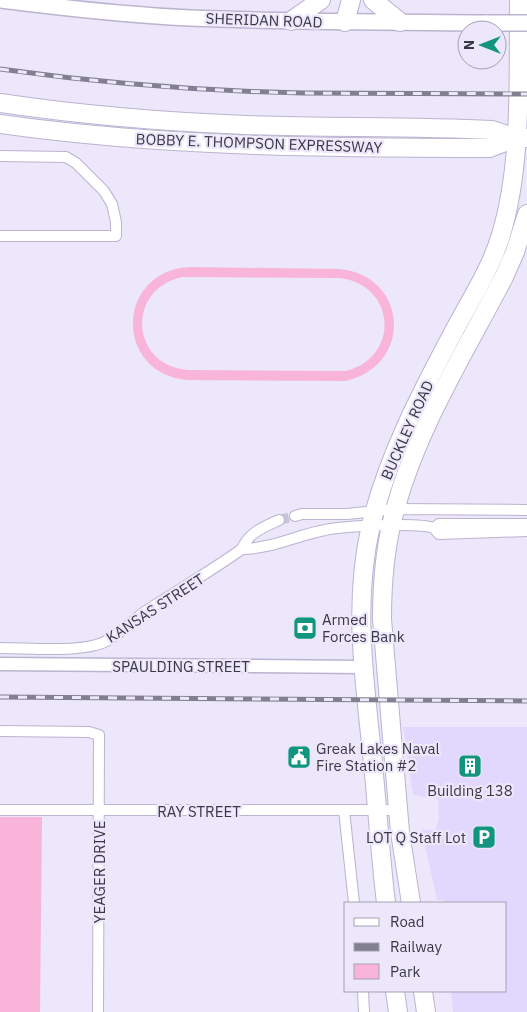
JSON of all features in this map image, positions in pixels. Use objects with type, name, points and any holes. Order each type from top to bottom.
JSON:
[{"type":"highway","points":[[291,21],[321,0]]},
{"type":"highway","points":[[342,0],[345,22]]},
{"type":"highway","points":[[345,22],[351,0]]},
{"type":"highway","points":[[373,0],[400,22]]},
{"type":"highway","name":"BUCKLEY ROAD","points":[[386,902],[362,667],[360,605],[363,571],[373,519],[392,459],[409,418],[500,239],[522,138],[519,0]]},
{"type":"highway","name":"BOBBY E. THOMPSON EXPRESSWAY","points":[[0,103],[106,115],[199,122],[492,130],[522,138]]},
{"type":"highway","name":"BOBBY E. THOMPSON EXPRESSWAY","points":[[0,124],[154,140],[266,146],[489,148],[522,138]]},
{"type":"highway","name":"BUCKLEY ROAD","points":[[411,902],[400,832],[382,619],[382,597],[393,517],[420,439],[504,277],[515,252],[527,214]]},
{"type":"highway","points":[[396,992],[398,1012]]},
{"type":"highway","points":[[423,992],[426,1012]]},
{"type":"main road","name":"SHERIDAN ROAD","points":[[1,0],[77,10],[150,15],[291,21],[527,24]]},
{"type":"street","points":[[0,156],[66,157],[76,163],[104,191],[112,204],[116,222],[116,236],[0,236]]},
{"type":"street","points":[[295,516],[302,514],[348,514],[373,519],[527,510]]},
{"type":"street","points":[[373,519],[393,517],[420,526],[434,528],[439,534],[527,531]]},
{"type":"street","name":"KANSAS STREET","points":[[0,648],[82,648],[98,645],[128,627],[144,612],[242,549],[267,545],[373,519]]},
{"type":"street","name":"KANSAS STREET","points":[[242,549],[245,542],[259,529],[279,520]]},
{"type":"street","points":[[434,528],[439,524],[527,524]]},
{"type":"street","name":"SPAULDING STREET","points":[[0,664],[362,667]]},
{"type":"street","name":"YEAGER DRIVE","points":[[0,731],[89,732],[99,734],[98,1012]]},
{"type":"street","name":"RAY STREET","points":[[0,810],[398,810]]},
{"type":"street","points":[[344,810],[354,902]]},
{"type":"street","points":[[363,992],[364,1012]]},
{"type":"shaded area","points":[[403,727],[527,727],[527,1012],[453,1012],[451,992],[507,992],[507,902],[443,902],[443,900],[437,900],[424,841],[422,840],[422,830],[435,830],[439,820],[438,799],[413,795]]},
{"type":"green space","points":[[189,267],[339,269],[362,275],[379,287],[389,303],[394,321],[392,340],[383,358],[368,372],[346,381],[188,380],[164,374],[147,361],[136,343],[133,323],[137,303],[147,286],[165,273]],"holes":[[[182,277],[339,278],[358,283],[372,293],[381,306],[384,322],[383,337],[376,351],[364,363],[346,371],[188,370],[169,365],[155,356],[146,342],[142,327],[144,311],[151,296],[164,285]]]},
{"type":"green space","points":[[0,817],[42,817],[40,1012],[0,1012]]},
{"type":"tunnel","points":[[279,520],[295,516]]},
{"type":"railway","points":[[0,69],[151,86],[227,90],[303,93],[527,94]]},
{"type":"railway","points":[[0,697],[527,701]]},
{"type":"place","name":"Armed Forces Bank","points":[[305,628]]},
{"type":"place","name":"Greak Lakes Naval Fire Station #2","points":[[299,757]]},
{"type":"place","name":"Building 138","points":[[470,766]]},
{"type":"place","name":"LOT Q Staff Lot","points":[[484,837]]}]
